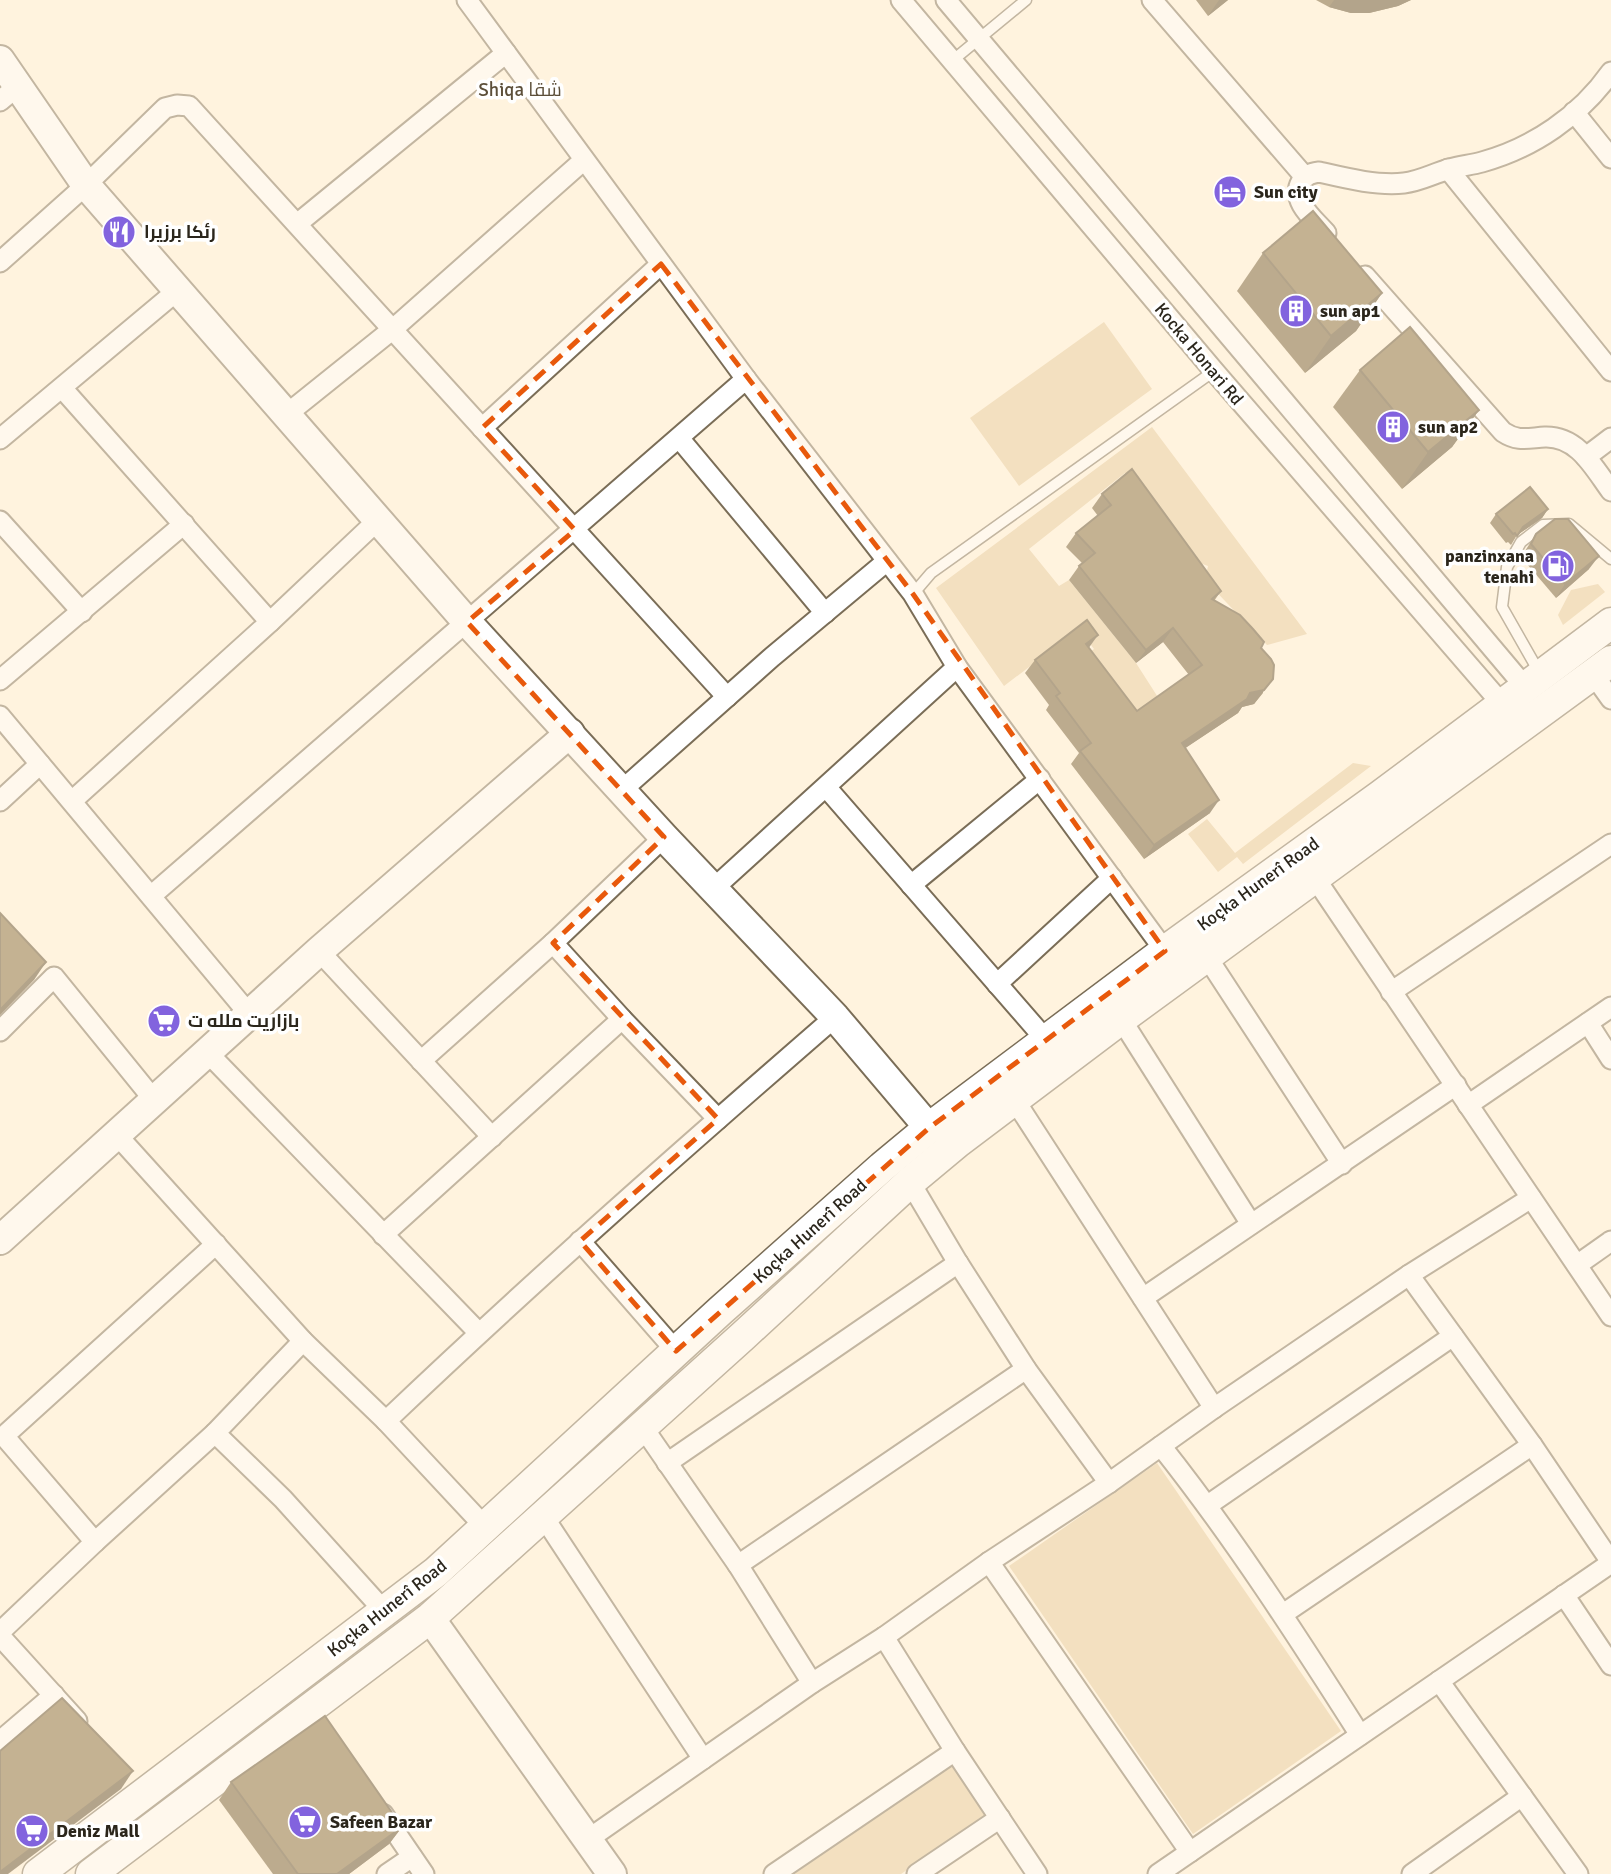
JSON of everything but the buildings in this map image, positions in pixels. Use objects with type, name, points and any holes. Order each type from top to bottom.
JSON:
[{"type":"main road","name":"Koçka Hunerî Road","points":[[37,1874],[139,1789],[385,1612],[436,1572],[720,1311],[929,1128],[1611,623]]},
{"type":"main road","points":[[91,1874],[316,1712],[430,1618],[910,1182],[1014,1099],[1121,1019],[1602,667]]},
{"type":"main road","points":[[720,1311],[743,1336]]},
{"type":"street","points":[[467,0],[746,379],[913,594],[957,667],[1165,951]]},
{"type":"street","name":"Kocka Honari Rd","points":[[901,0],[1306,477],[1523,689]]},
{"type":"street","name":"Kocka Honari Rd","points":[[946,0],[1332,457],[1523,689]]},
{"type":"street","points":[[1152,0],[1305,177]]},
{"type":"street","points":[[297,224],[506,52]]},
{"type":"street","points":[[0,60],[5,97],[54,141],[86,185],[467,622],[664,837],[835,1017],[929,1128]]},
{"type":"street","points":[[1336,244],[1300,203],[1297,194],[1299,184],[1305,177],[1319,172],[1402,183],[1427,178],[1448,169],[1481,163],[1535,141],[1560,125],[1602,85],[1611,72]]},
{"type":"street","points":[[0,262],[86,185],[165,108],[189,106],[727,697]]},
{"type":"street","points":[[1574,113],[1611,158]]},
{"type":"street","points":[[287,414],[393,330],[584,160]]},
{"type":"street","points":[[1448,169],[1611,371]]},
{"type":"street","points":[[482,428],[661,264]]},
{"type":"street","points":[[1354,264],[1503,432],[1524,440],[1544,437],[1570,443],[1586,457],[1611,491]]},
{"type":"street","points":[[0,439],[178,290]]},
{"type":"street","points":[[151,896],[746,379]]},
{"type":"street","points":[[62,388],[270,622]]},
{"type":"street","points":[[679,438],[825,613]]},
{"type":"street","points":[[1586,457],[1611,438]]},
{"type":"street","points":[[1306,477],[1332,457]]},
{"type":"street","points":[[72,801],[378,520]]},
{"type":"street","points":[[0,521],[82,612]]},
{"type":"street","points":[[0,680],[184,524]]},
{"type":"street","points":[[622,790],[887,561]]},
{"type":"street","points":[[713,889],[957,667]]},
{"type":"street","points":[[1602,667],[1611,699]]},
{"type":"street","points":[[0,716],[249,1014]]},
{"type":"street","points":[[0,1240],[318,951],[569,733]]},
{"type":"street","points":[[0,801],[40,764]]},
{"type":"street","points":[[911,885],[1040,779]]},
{"type":"street","points":[[826,787],[1046,1040]]},
{"type":"street","points":[[421,1061],[553,943],[664,837]]},
{"type":"street","points":[[1391,992],[1611,844]]},
{"type":"street","points":[[997,984],[1112,878]]},
{"type":"street","points":[[1315,878],[1611,1316]]},
{"type":"street","points":[[553,943],[718,1119]]},
{"type":"street","points":[[318,951],[492,1137]]},
{"type":"street","points":[[1207,957],[1342,1164]]},
{"type":"street","points":[[0,1031],[49,972],[154,1100]]},
{"type":"street","points":[[1468,1105],[1611,1007]]},
{"type":"street","points":[[386,1422],[580,1241],[835,1017]]},
{"type":"street","points":[[383,1235],[622,1019]]},
{"type":"street","points":[[1121,1019],[1251,1224]]},
{"type":"street","points":[[1588,1023],[1611,1059]]},
{"type":"street","points":[[207,1052],[479,1333]]},
{"type":"street","points":[[1143,1298],[1456,1085]]},
{"type":"street","points":[[1014,1099],[1214,1408]]},
{"type":"street","points":[[116,1134],[303,1341],[386,1422],[485,1527]]},
{"type":"street","points":[[910,1182],[957,1263],[1026,1369],[1109,1483]]},
{"type":"street","points":[[587,1840],[811,1683],[884,1637],[989,1562],[1109,1483],[1409,1275],[1531,1198]]},
{"type":"street","points":[[580,1241],[676,1351]]},
{"type":"street","points":[[1577,1265],[1611,1241]]},
{"type":"street","points":[[94,1542],[2,1435],[216,1244]]},
{"type":"street","points":[[667,1463],[957,1263]]},
{"type":"street","points":[[1158,1874],[1611,1562],[1532,1445],[1409,1275]]},
{"type":"street","points":[[1208,1505],[1453,1336]]},
{"type":"street","points":[[89,1735],[0,1634],[94,1542],[215,1433],[303,1341]]},
{"type":"street","points":[[738,1565],[1026,1369]]},
{"type":"street","points":[[642,1426],[738,1565],[811,1683]]},
{"type":"street","points":[[215,1433],[283,1499],[385,1612]]},
{"type":"street","points":[[1283,1614],[1532,1445]]},
{"type":"street","points":[[1161,1446],[1208,1505],[1283,1614],[1360,1735]]},
{"type":"street","points":[[543,1516],[703,1759]]},
{"type":"street","points":[[989,1562],[1190,1852]]},
{"type":"street","points":[[1564,1595],[1611,1665]]},
{"type":"street","points":[[430,1618],[612,1874]]},
{"type":"street","points":[[884,1637],[955,1751],[1037,1874]]},
{"type":"street","points":[[1439,1681],[1578,1874]]},
{"type":"street","points":[[0,1741],[54,1695]]},
{"type":"street","points":[[774,1874],[955,1751]]},
{"type":"street","points":[[1412,1874],[1522,1796]]},
{"type":"street","points":[[373,1799],[424,1874]]},
{"type":"street","points":[[917,1874],[1000,1818]]},
{"type":"street","points":[[387,1874],[412,1857]]},
{"type":"lane","points":[[952,61],[1026,0]]},
{"type":"lane","points":[[913,594],[931,573],[1214,371]]},
{"type":"lane","points":[[1523,689],[1502,607],[1507,567],[1521,542],[1543,525],[1569,524],[1611,559]]},
{"type":"highlighted area","points":[[661,264],[913,594],[1165,951],[929,1128],[676,1351],[580,1241],[718,1119],[553,943],[664,837],[467,622],[575,530],[482,428]]},
{"type":"shaded area","points":[[1104,322],[1152,389],[1019,486],[970,418]]},
{"type":"shaded area","points":[[1152,427],[1307,634],[1267,645],[1205,580],[1208,566],[1181,556],[1125,473],[1029,549],[1059,586],[1069,580],[1136,663],[1161,702],[1129,724],[1081,659],[1094,649],[1079,629],[1004,686],[936,588]]},
{"type":"shaded area","points":[[1598,584],[1605,592],[1563,625],[1558,615],[1571,590]]},
{"type":"shaded area","points":[[1353,763],[1371,766],[1243,864],[1237,857],[1218,872],[1188,834],[1207,819],[1235,853]]},
{"type":"shaded area","points":[[1157,1463],[1341,1731],[1193,1834],[1009,1566]]},
{"type":"shaded area","points":[[951,1763],[986,1816],[901,1874],[787,1874]]},
{"type":"place","name":"Sun city","points":[[1230,192]]},
{"type":"place","name":"رئكا برزيرا","points":[[119,232]]},
{"type":"place","name":"sun ap1","points":[[1296,311]]},
{"type":"place","name":"sun ap2","points":[[1393,427]]},
{"type":"place","name":"panzinxana tenahi","points":[[1558,566]]},
{"type":"place","name":"بازاريت ملله ت","points":[[164,1021]]},
{"type":"place","name":"Safeen Bazar","points":[[305,1822]]},
{"type":"place","name":"Deniz Mall","points":[[32,1831]]},
{"type":"district","name":"Shiqa شقا","points":[[520,89]]}]
